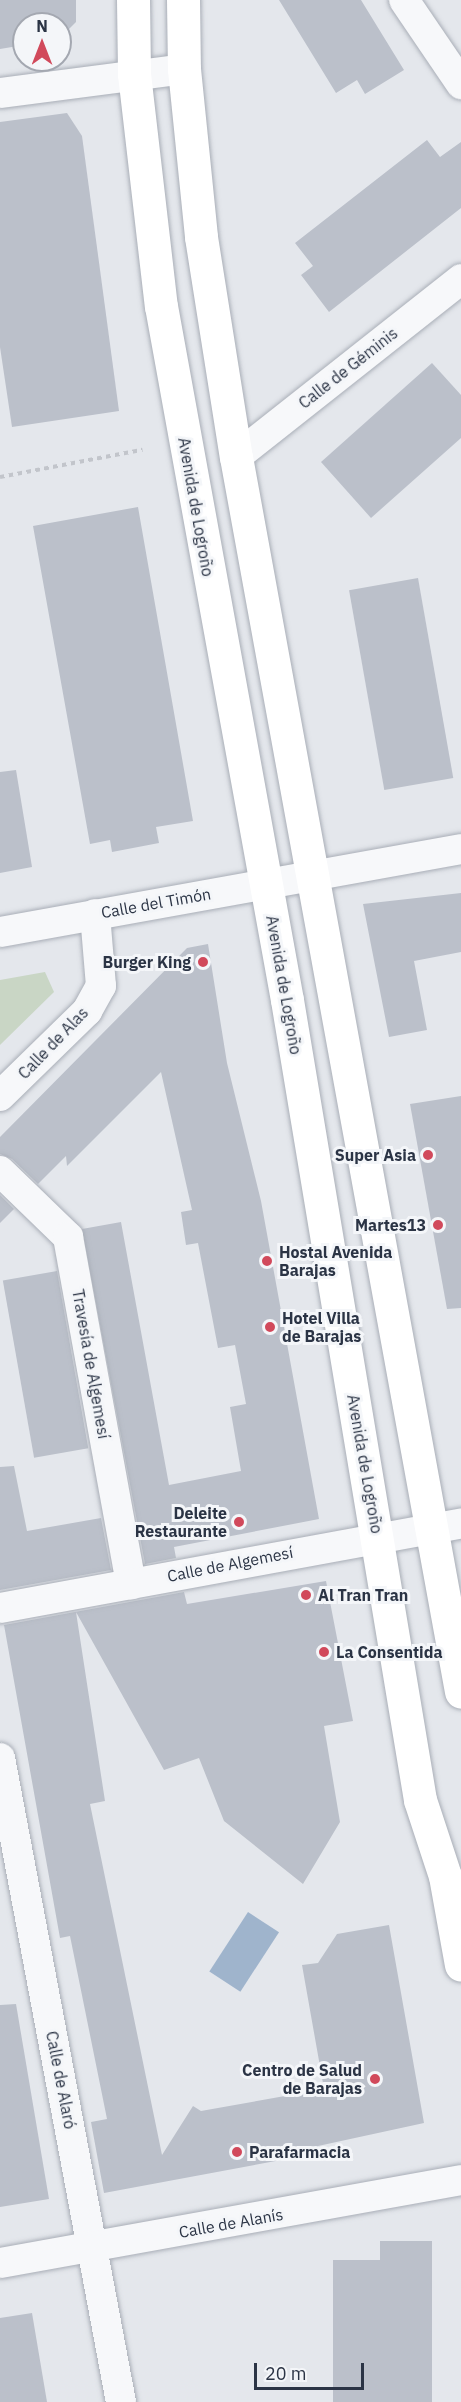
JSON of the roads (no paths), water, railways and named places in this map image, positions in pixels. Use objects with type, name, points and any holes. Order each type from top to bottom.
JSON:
[{"type":"main road","name":"Avenida de Logroño","points":[[133,0],[134,74],[161,306],[266,883],[420,1800],[445,1876],[461,1965]]},
{"type":"main road","points":[[183,0],[184,69],[201,237],[236,457],[312,874],[446,1525],[461,1692]]},
{"type":"street","points":[[404,0],[461,84]]},
{"type":"street","points":[[0,93],[184,69]]},
{"type":"street","name":"Calle de Géminis","points":[[236,457],[461,279]]},
{"type":"street","name":"Calle del Timón","points":[[0,932],[461,849]]},
{"type":"street","name":"Calle de Alas","points":[[0,1096],[87,1011],[101,986],[95,914]]},
{"type":"street","name":"Travesía de Algemesí","points":[[0,1171],[68,1237],[131,1584]]},
{"type":"street","name":"Calle de Algemesí","points":[[0,1608],[376,1535],[446,1525]]},
{"type":"street","name":"Calle de Alaró","points":[[0,1758],[94,2248],[121,2402]]},
{"type":"street","name":"Calle de Alanís","points":[[0,2263],[94,2248],[461,2180]]},
{"type":"water","points":[[248,1912],[279,1932],[240,1992],[209,1972]]},
{"type":"place","name":"Burger King","points":[[203,962]]},
{"type":"place","name":"Super Asia","points":[[428,1155]]},
{"type":"place","name":"Martes13","points":[[438,1225]]},
{"type":"place","name":"Hostal Avenida Barajas","points":[[267,1261]]},
{"type":"place","name":"Hotel Villa de Barajas","points":[[270,1327]]},
{"type":"place","name":"Deleite Restaurante","points":[[239,1522]]},
{"type":"place","name":"Al Tran Tran","points":[[306,1595]]},
{"type":"place","name":"La Consentida","points":[[324,1652]]},
{"type":"place","name":"Centro de Salud de Barajas","points":[[375,2079]]},
{"type":"place","name":"Parafarmacia","points":[[237,2152]]}]
